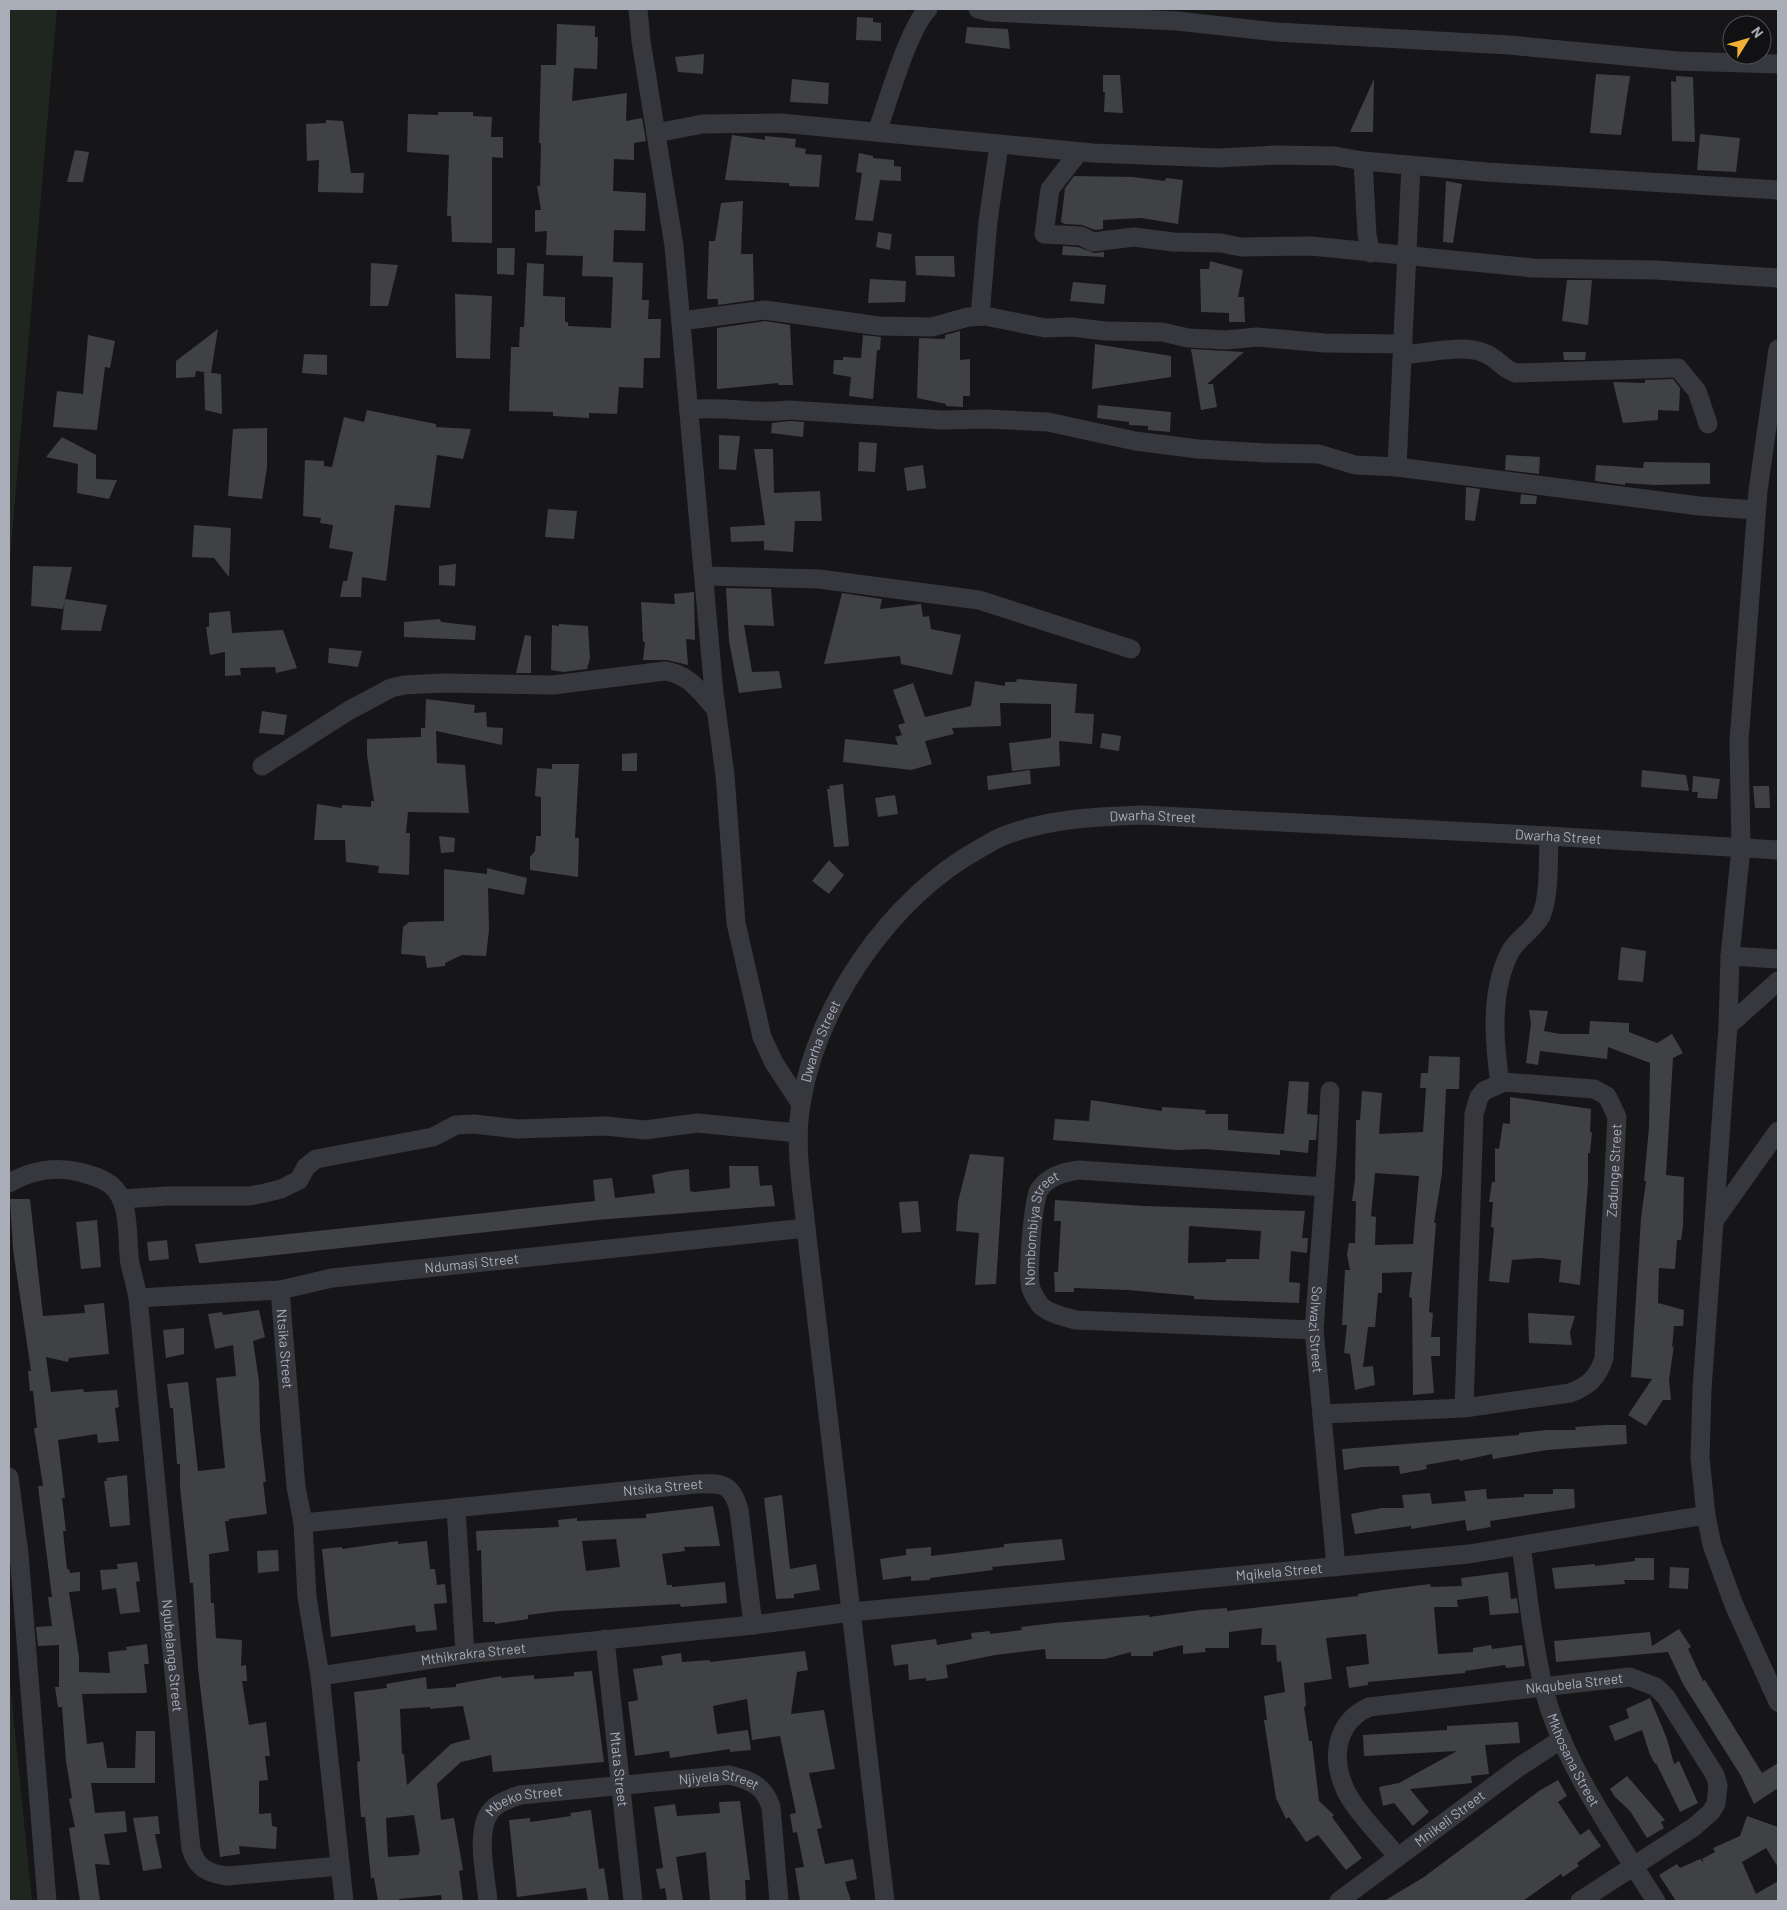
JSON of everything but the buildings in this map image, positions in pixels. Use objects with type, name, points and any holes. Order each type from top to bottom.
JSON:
[{"type":"street","points":[[638,9],[640,41],[673,237],[716,709],[725,775],[736,922],[762,1038],[774,1063],[801,1104]]},
{"type":"street","points":[[878,132],[908,46],[921,16],[928,9]]},
{"type":"street","points":[[978,9],[990,12],[1177,20],[1277,32],[1509,45],[1678,61],[1778,64]]},
{"type":"street","points":[[656,133],[702,124],[782,123],[1078,152],[1218,158],[1275,155],[1336,156],[1363,161],[1411,165],[1778,190]]},
{"type":"street","points":[[980,316],[988,221],[999,145]]},
{"type":"street","points":[[1078,152],[1050,189],[1044,234],[1081,236],[1093,242],[1134,237],[1188,244],[1214,242],[1241,247],[1311,246],[1533,268],[1655,270],[1778,278]]},
{"type":"street","points":[[1363,161],[1367,235],[1371,253]]},
{"type":"street","points":[[1397,467],[1411,165]]},
{"type":"street","points":[[681,321],[765,310],[879,326],[932,327],[980,316],[1045,328],[1162,332],[1188,338],[1226,340],[1257,337],[1403,350],[1472,349],[1497,360],[1505,370],[1516,373],[1678,368],[1697,391],[1708,424]]},
{"type":"street","points":[[1778,349],[1774,406],[1756,510],[1739,741],[1740,848],[1730,956],[1728,1026],[1713,1222],[1700,1458],[1706,1515],[1712,1545],[1734,1605],[1778,1702]]},
{"type":"street","points":[[689,410],[717,407],[770,413],[789,410],[942,420],[988,419],[1048,422],[1134,441],[1198,449],[1319,454],[1355,465],[1397,467],[1699,506],[1756,510]]},
{"type":"street","points":[[704,576],[819,579],[970,599],[1132,650]]},
{"type":"street","points":[[262,766],[348,711],[390,688],[404,685],[443,683],[553,684],[665,672],[677,673],[691,680],[716,709]]},
{"type":"street","name":"Dwarha Street","points":[[885,1901],[806,1228],[798,1133],[801,1104],[816,1045],[838,998],[888,926],[927,885],[964,858],[1004,835],[1047,822],[1065,820],[1143,815],[1778,850]]},
{"type":"street","points":[[1464,1408],[1474,1114],[1479,1097],[1484,1091],[1500,1083],[1496,1059],[1496,999],[1510,953],[1541,916],[1545,899],[1549,836]]},
{"type":"street","points":[[1730,956],[1778,959]]},
{"type":"street","points":[[1728,1026],[1778,980]]},
{"type":"street","name":"Zadunge Street","points":[[1322,1414],[1464,1408],[1570,1393],[1584,1388],[1600,1371],[1604,1358],[1617,1117],[1614,1108],[1607,1096],[1594,1089],[1500,1083]]},
{"type":"street","name":"Solwazi Street","points":[[1330,1091],[1314,1330],[1324,1457],[1336,1567]]},
{"type":"street","points":[[9,1183],[21,1176],[42,1170],[70,1170],[100,1178],[111,1185],[122,1199],[167,1196],[249,1196],[282,1189],[299,1180],[306,1167],[316,1160],[433,1137],[456,1125],[474,1124],[518,1129],[606,1126],[645,1130],[697,1123],[798,1133]]},
{"type":"street","points":[[1713,1222],[1778,1130]]},
{"type":"street","name":"Nombombiya Street","points":[[1314,1330],[1076,1320],[1064,1317],[1040,1305],[1031,1290],[1029,1270],[1036,1198],[1049,1179],[1068,1172],[1079,1170],[1325,1187]]},
{"type":"street","name":"Ngubelanga Street","points":[[122,1199],[130,1263],[138,1298],[189,1829],[195,1861],[211,1874],[227,1876],[340,1866]]},
{"type":"street","name":"Ndumasi Street","points":[[138,1298],[280,1290],[332,1278],[806,1228]]},
{"type":"street","name":"Ntsika Street","points":[[280,1290],[296,1487],[303,1523],[696,1484],[721,1484],[733,1493],[739,1510],[753,1624]]},
{"type":"street","points":[[9,1477],[19,1554],[47,1901]]},
{"type":"street","points":[[456,1508],[465,1654]]},
{"type":"street","name":"Mqikela Street","points":[[851,1612],[1469,1554],[1706,1515]]},
{"type":"street","points":[[303,1523],[307,1597],[320,1676],[344,1901]]},
{"type":"street","name":"Mkhosana Street","points":[[1521,1546],[1543,1687],[1562,1739],[1656,1901]]},
{"type":"street","name":"Mthikrakra Street","points":[[320,1676],[465,1654],[851,1612]]},
{"type":"street","name":"Mtata Street","points":[[605,1639],[633,1901]]},
{"type":"street","name":"Nkqubela Street","points":[[1398,1857],[1352,1802],[1341,1774],[1338,1756],[1339,1738],[1354,1716],[1369,1708],[1630,1677],[1645,1681],[1666,1697],[1715,1775],[1718,1796],[1711,1812],[1694,1827],[1580,1901]]},
{"type":"street","name":"Mnikeli Street","points":[[1339,1901],[1519,1767],[1562,1739]]},
{"type":"street","name":"Njiyela Street","points":[[620,1785],[729,1775],[747,1779],[758,1785],[763,1789],[771,1806],[779,1901]]},
{"type":"street","name":"Mbeko Street","points":[[488,1901],[482,1837],[484,1822],[490,1811],[503,1801],[520,1795],[620,1785]]},
{"type":"shaded area","points":[[9,9],[57,9],[9,570]]},
{"type":"shaded area","points":[[9,1672],[32,1901],[9,1901]]}]
